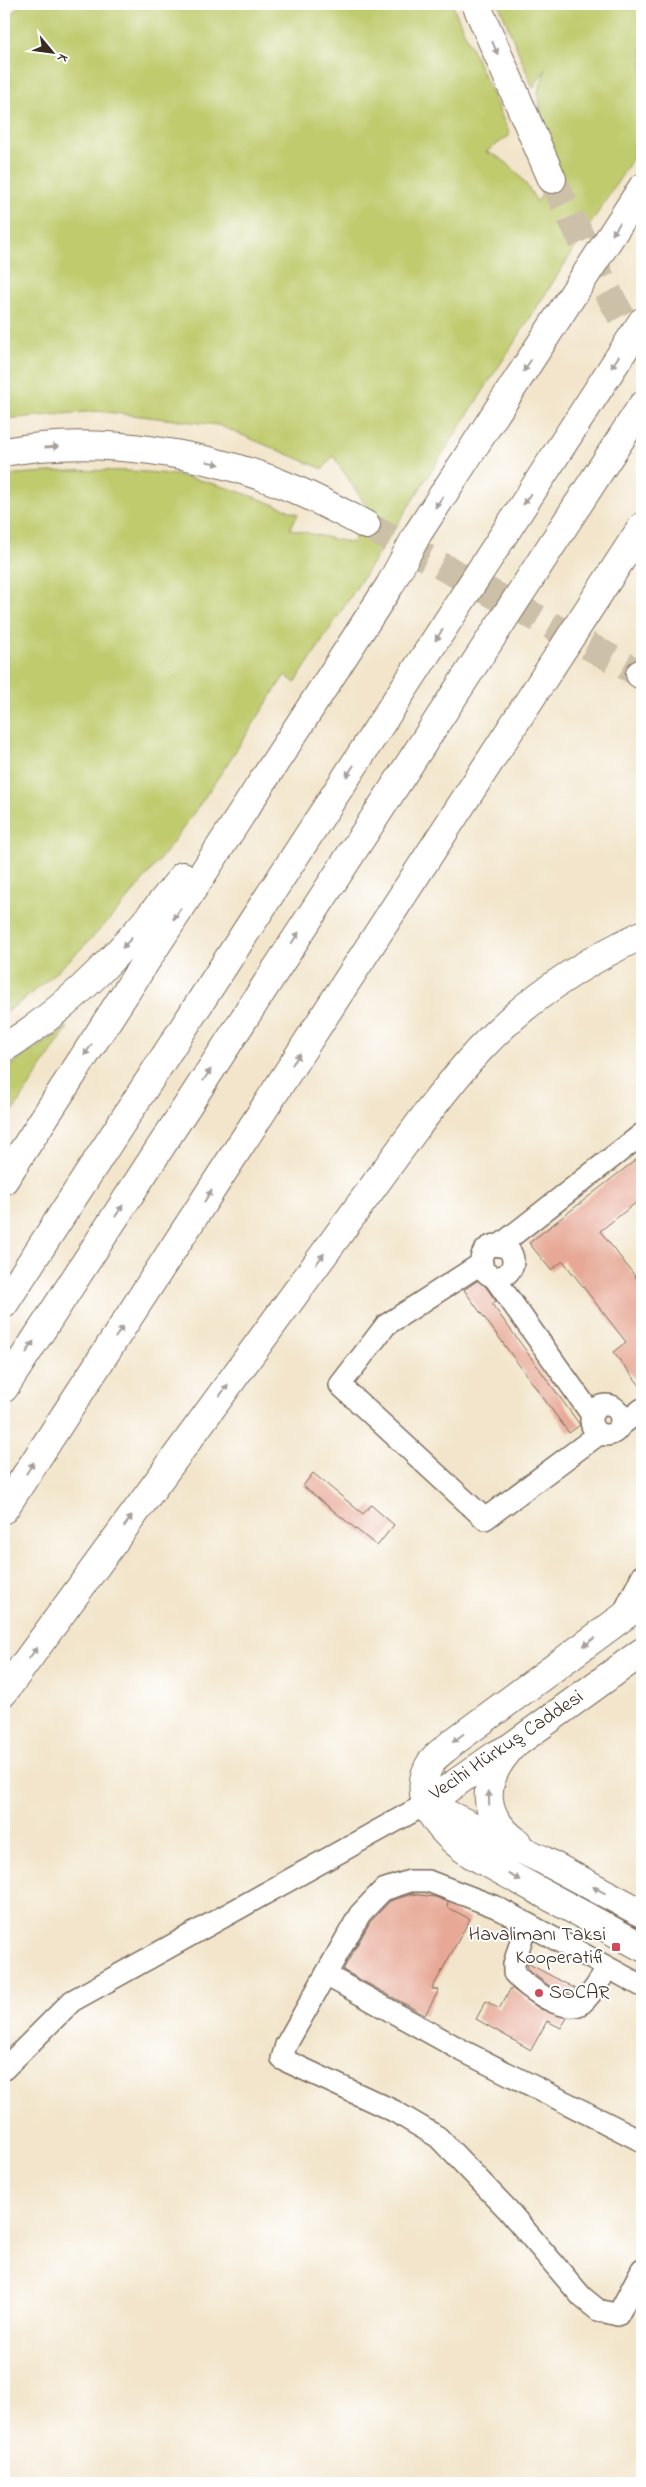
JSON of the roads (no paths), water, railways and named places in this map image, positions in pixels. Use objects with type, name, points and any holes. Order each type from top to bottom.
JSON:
[{"type":"main road","points":[[476,4],[552,179]]},
{"type":"main road","points":[[4,1180],[390,585],[418,533],[642,188]]},
{"type":"main road","points":[[4,1304],[642,322]]},
{"type":"main road","points":[[4,1388],[642,406]]},
{"type":"main road","points":[[4,452],[64,447],[103,447],[171,454],[235,468],[264,478],[294,489],[366,525]]},
{"type":"main road","points":[[4,1509],[642,527]]},
{"type":"main road","points":[[4,1048],[26,1035],[101,970],[192,864],[394,558],[418,533]]},
{"type":"main road","points":[[4,1692],[458,1073],[507,1023],[544,993],[578,970],[642,935]]},
{"type":"main road","name":"Vecihi Hürkuş Caddesi","points":[[632,1610],[452,1743],[432,1761],[424,1777],[422,1792],[426,1804],[496,1754],[512,1747],[642,1652]]},
{"type":"main road","points":[[512,1747],[497,1764],[489,1784],[491,1812],[499,1826],[509,1836],[541,1859]]},
{"type":"main road","points":[[426,1804],[512,1847],[541,1859],[642,1913]]},
{"type":"main road","points":[[426,1804],[436,1822],[455,1843],[471,1854],[642,1947]]},
{"type":"lane","points":[[620,1426],[622,1422],[619,1411],[611,1405],[600,1406],[595,1424],[485,1519],[340,1385],[386,1325],[488,1270],[504,1275],[511,1268],[512,1262],[510,1252],[499,1246],[642,1134]]},
{"type":"lane","points":[[488,1270],[595,1424],[609,1436],[642,1409]]},
{"type":"lane","points":[[632,1610],[642,1576]]},
{"type":"lane","points":[[4,2069],[72,2001],[426,1804]]},
{"type":"lane","points":[[642,1986],[496,1907],[450,1887],[428,1881],[410,1881],[383,1890],[360,1914],[286,2044],[282,2059],[394,2111],[438,2136],[508,2210],[582,2297],[598,2310],[618,2315],[642,2269]]},
{"type":"lane","points":[[526,1924],[514,1964],[514,1973],[525,1987],[564,2006],[580,2004],[592,1992],[608,1968]]},
{"type":"lane","points":[[326,1975],[463,2050],[642,2140]]},
{"type":"tunnel","points":[[552,179],[610,296],[642,353]]},
{"type":"tunnel","points":[[366,525],[640,674]]},
{"type":"place","name":"Havalimanı Taksi Kooperatifi","points":[[616,1947]]},
{"type":"place","name":"SOCAR","points":[[539,1993]]}]
